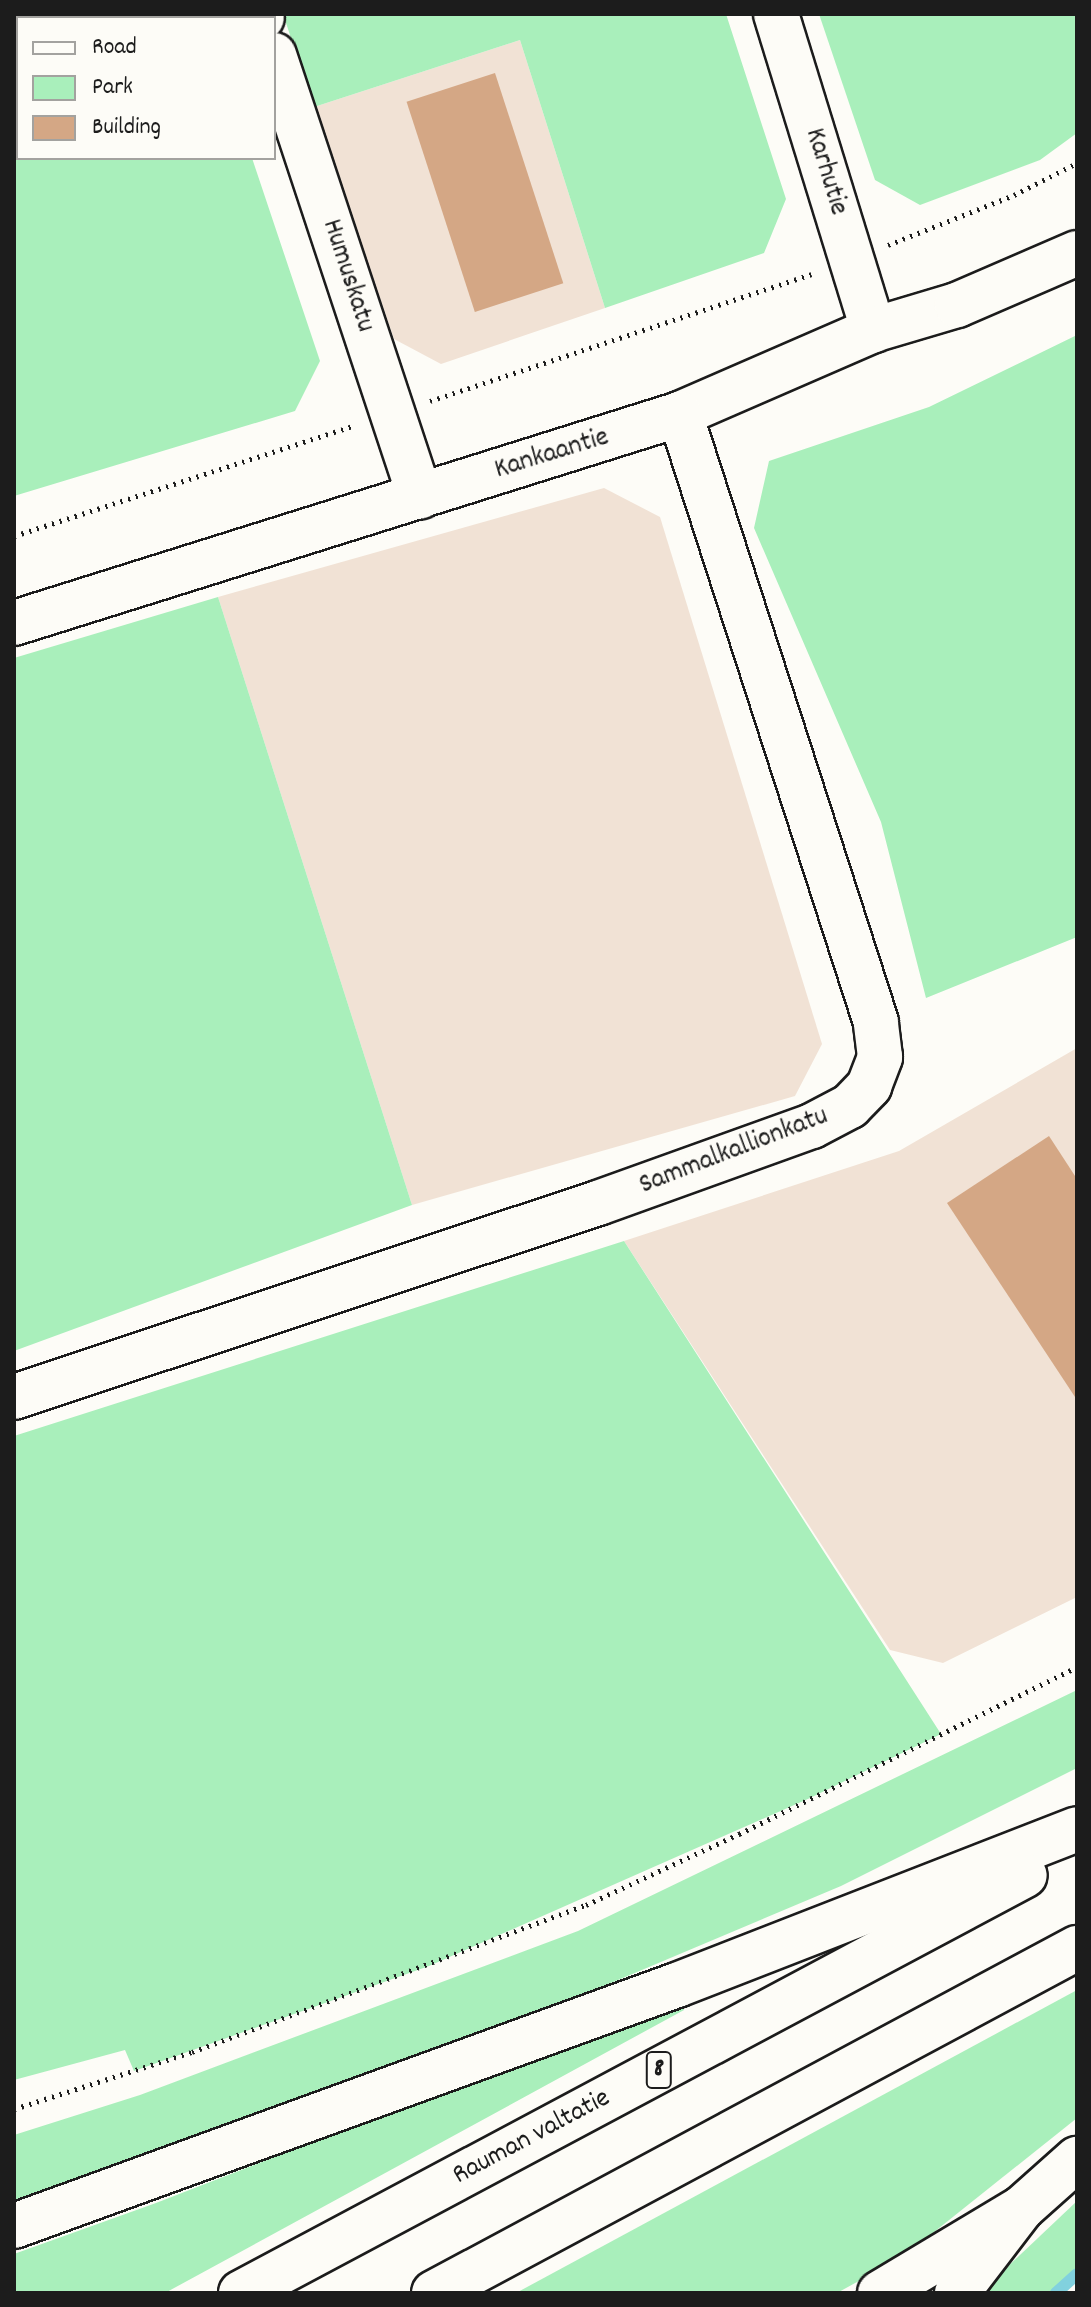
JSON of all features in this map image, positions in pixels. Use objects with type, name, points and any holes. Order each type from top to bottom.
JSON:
[{"type":"main road","name":"Karhutie","points":[[776,14],[873,330]]},
{"type":"main road","name":"Humuskatu","points":[[276,61],[420,496]]},
{"type":"main road","name":"Kankaantie","points":[[14,623],[680,414],[873,330],[957,305],[1077,253]]},
{"type":"main road","name":"Sammalkallionkatu","points":[[14,1397],[598,1203],[812,1126],[850,1106],[869,1086],[880,1057],[876,1022],[680,414]]},
{"type":"main road","points":[[14,2226],[663,1990],[1077,1829]]},
{"type":"main road","name":"Rauman valtatie","points":[[241,2293],[1077,1847]]},
{"type":"main road","points":[[434,2293],[1077,1948]]},
{"type":"main road","points":[[880,2293],[1022,2208],[1077,2159]]},
{"type":"main road","points":[[957,2293],[1022,2208]]},
{"type":"path","points":[[14,536],[852,260],[1014,195],[1077,163]]},
{"type":"path","points":[[14,2109],[192,2052],[586,1905],[739,1834],[1077,1667]]},
{"type":"shaded area","points":[[520,40],[605,308],[441,364],[394,339],[314,107]]},
{"type":"shaded area","points":[[604,488],[660,517],[822,1044],[795,1096],[412,1205],[218,597]]},
{"type":"shaded area","points":[[1077,1048],[1077,1597],[943,1663],[890,1650],[624,1241],[899,1151]]},
{"type":"green space","points":[[14,14],[204,14],[16,16],[16,160],[253,160],[320,361],[295,411],[14,496]]},
{"type":"green space","points":[[283,14],[726,14],[786,199],[764,253],[605,308],[520,40],[314,107]]},
{"type":"green space","points":[[819,14],[1077,14],[1077,133],[1040,160],[920,205],[875,180]]},
{"type":"green space","points":[[1077,335],[1077,937],[926,998],[881,822],[754,528],[769,461],[929,407]]},
{"type":"green space","points":[[218,597],[412,1205],[14,1351],[14,658]]},
{"type":"green space","points":[[624,1241],[941,1734],[810,1798],[429,1966],[134,2071],[125,2050],[14,2080],[14,1436]]},
{"type":"green space","points":[[1077,1690],[1077,1768],[841,1886],[592,1991],[168,2152],[14,2204],[14,2135],[140,2095],[578,1931]]},
{"type":"green space","points":[[1077,1990],[1077,2118],[904,2256],[837,2293],[516,2293]]},
{"type":"green space","points":[[680,2000],[684,2010],[165,2293],[14,2293],[14,2254],[156,2203]]},
{"type":"green space","points":[[1077,2201],[1077,2281],[1064,2293],[985,2293],[1003,2271]]},
{"type":"building","points":[[495,73],[563,283],[475,312],[407,102]]},
{"type":"building","points":[[1049,1136],[1077,1179],[1077,1400],[947,1203]]},
{"type":"waterway","points":[[1056,2293],[1077,2274]]}]
